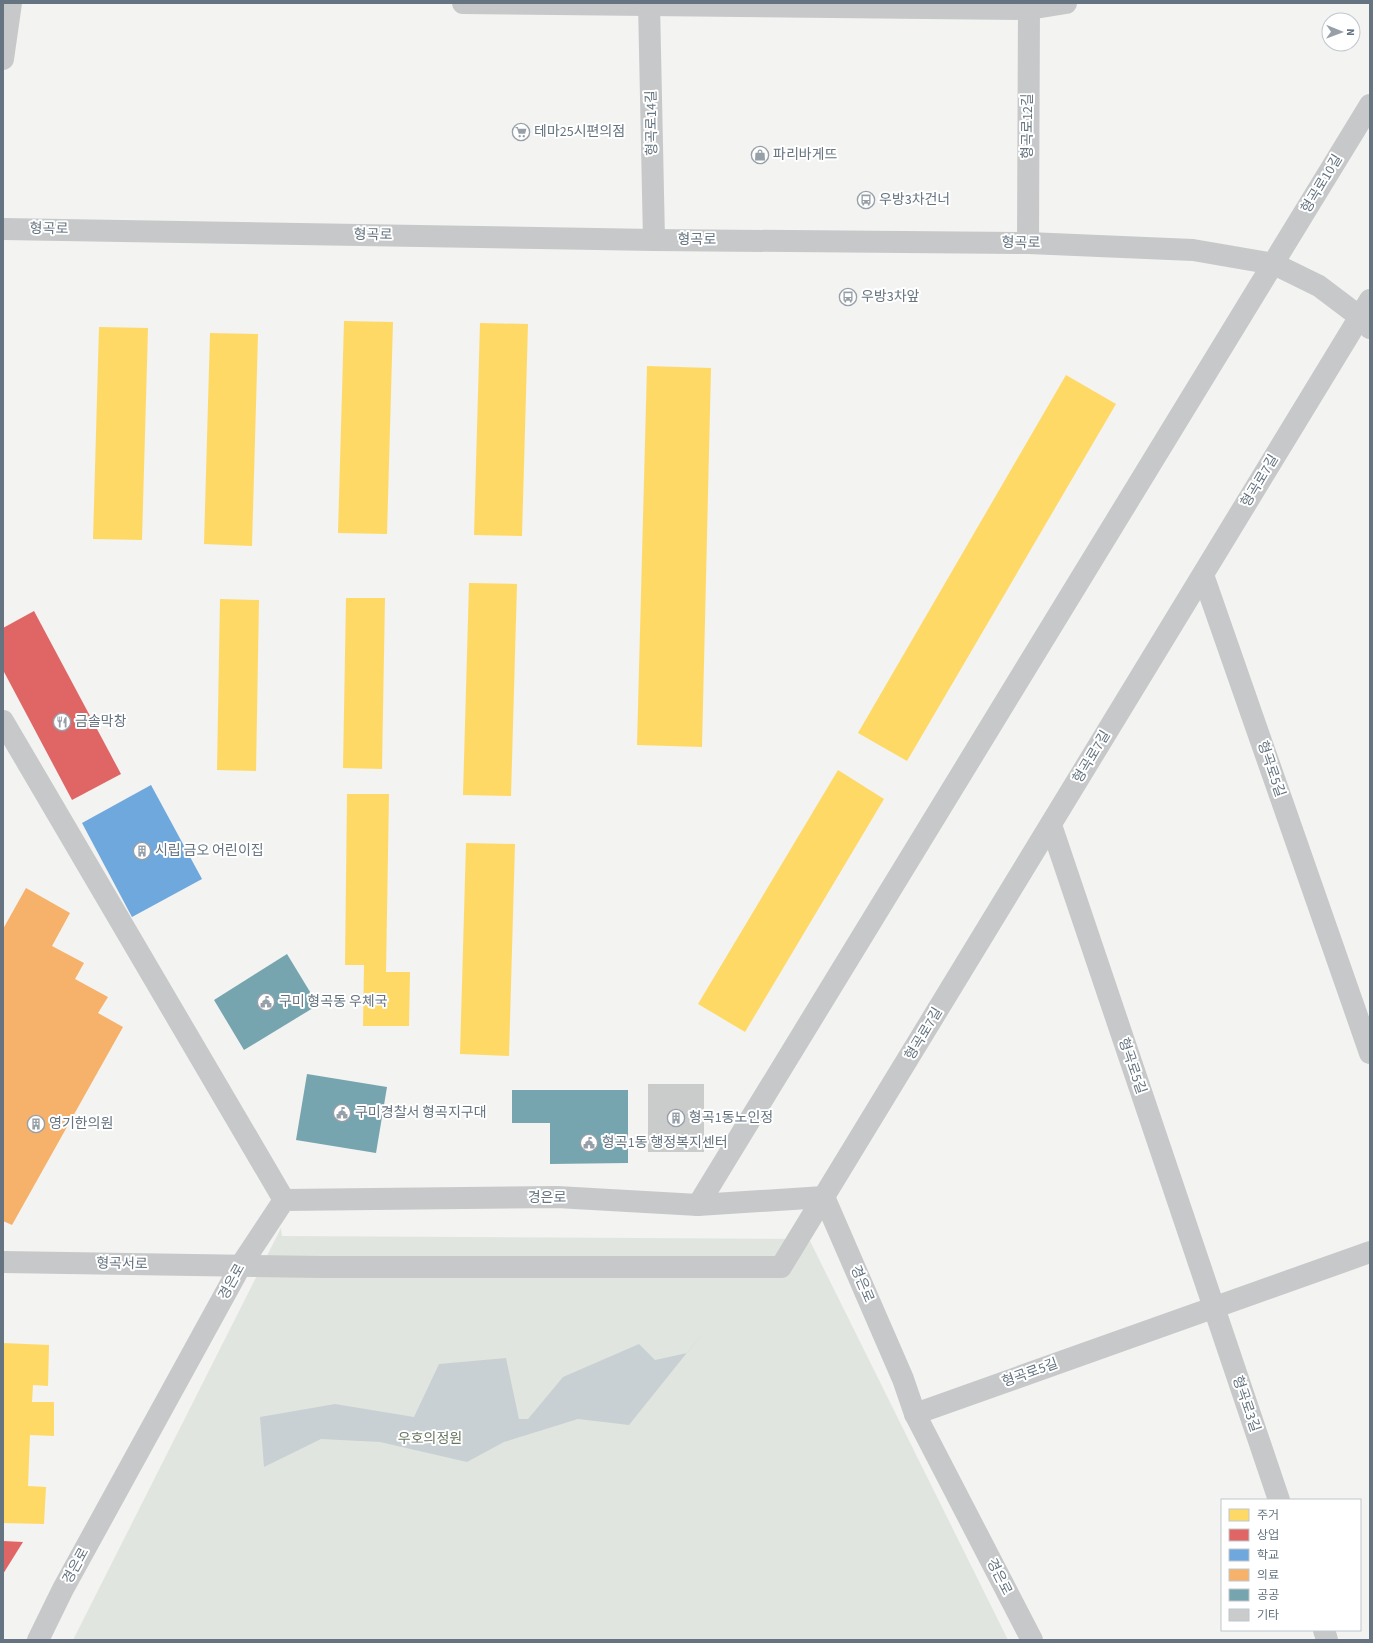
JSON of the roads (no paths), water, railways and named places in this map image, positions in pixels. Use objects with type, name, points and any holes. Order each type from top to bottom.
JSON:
[{"type":"street","points":[[3,59],[11,3]]},
{"type":"street","points":[[463,3],[1029,6],[1066,3]]},
{"type":"street","name":"형곡로14길","points":[[649,5],[654,240]]},
{"type":"street","name":"형곡로12길","points":[[1028,243],[1029,6]]},
{"type":"street","name":"형곡로10길","points":[[698,1205],[1370,105]]},
{"type":"street","name":"형곡로","points":[[3,228],[654,240],[1028,243],[1193,250],[1274,264],[1319,286],[1367,315]]},
{"type":"street","name":"형곡로7길","points":[[241,1265],[322,1267],[781,1267],[1203,575],[1367,315]]},
{"type":"street","name":"형곡로5길","points":[[1203,575],[1370,1053]]},
{"type":"street","points":[[3,720],[284,1200]]},
{"type":"street","name":"형곡로5길","points":[[1051,825],[1213,1308]]},
{"type":"street","name":"경은로","points":[[38,1640],[63,1589],[241,1265],[284,1200],[557,1198],[698,1205],[824,1197],[903,1379],[915,1414],[1032,1640]]},
{"type":"street","name":"형곡로5길","points":[[915,1414],[1370,1252]]},
{"type":"street","name":"형곡서로","points":[[3,1262],[241,1265]]},
{"type":"street","name":"형곡로3길","points":[[1213,1308],[1279,1499]]},
{"type":"place","name":"테마25시편의점","points":[[521,132]]},
{"type":"place","name":"파리바게뜨","points":[[760,155]]},
{"type":"place","name":"우방3차건너","points":[[866,200]]},
{"type":"place","name":"우방3차앞","points":[[848,297]]},
{"type":"place","name":"금솔막창","points":[[62,722]]},
{"type":"place","name":"시립 금오 어린이집","points":[[142,851]]},
{"type":"place","name":"구미 형곡동 우체국","points":[[266,1002]]},
{"type":"place","name":"구미경찰서 형곡지구대","points":[[342,1113]]},
{"type":"place","name":"형곡1동노인정","points":[[676,1118]]},
{"type":"place","name":"영기한의원","points":[[36,1124]]},
{"type":"place","name":"형곡1동 행정복지센터","points":[[589,1143]]},
{"type":"park label","name":"우호의정원","points":[[430,1439]]}]
